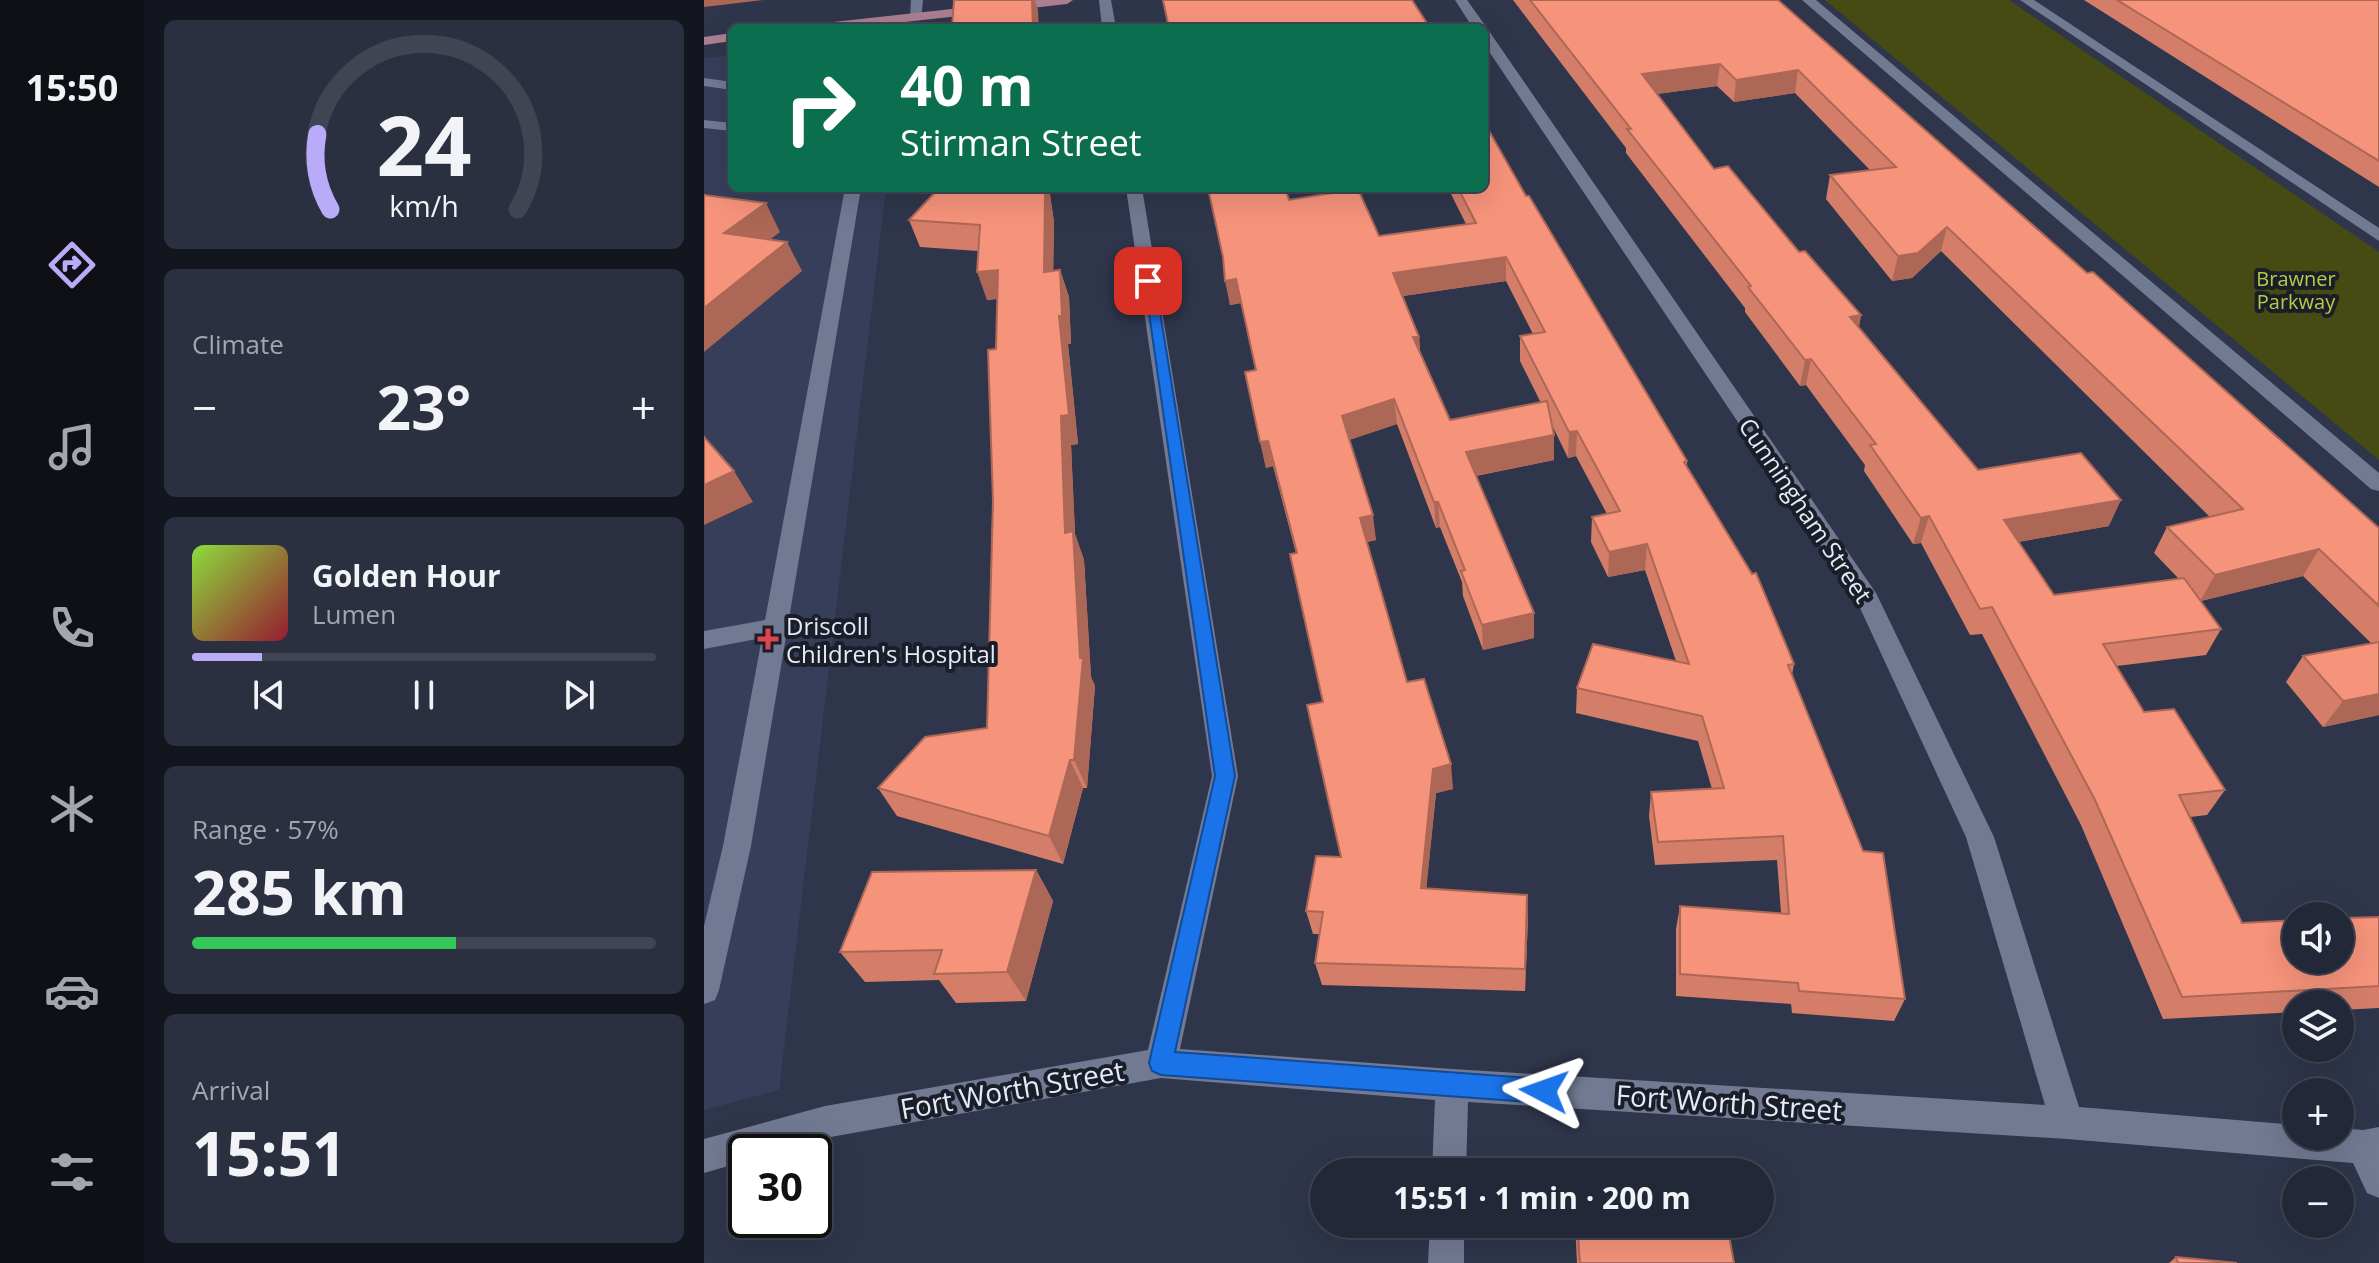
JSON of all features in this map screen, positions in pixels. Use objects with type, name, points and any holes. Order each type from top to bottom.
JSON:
[{"type":"main road","points":[[852,24],[1067,0]]},
{"type":"main road","points":[[704,41],[728,38]]},
{"type":"street","points":[[916,17],[917,0]]},
{"type":"street","points":[[1105,0],[1108,24]]},
{"type":"street","points":[[1461,0],[1477,24]]},
{"type":"street","points":[[1808,0],[2379,484]]},
{"type":"street","points":[[2026,0],[2379,236]]},
{"type":"street","name":"Cunningham Street","points":[[1488,40],[1864,593],[1980,837],[2067,1123]]},
{"type":"street","points":[[704,82],[728,85]]},
{"type":"street","points":[[704,124],[728,127]]},
{"type":"street","points":[[704,990],[737,846],[852,192]]},
{"type":"street","points":[[1135,192],[1225,776],[1161,1063]]},
{"type":"street","points":[[704,640],[775,627]]},
{"type":"street","name":"Fort Worth Street","points":[[704,1156],[825,1122],[1161,1063],[2371,1145]]},
{"type":"street","points":[[1449,1158],[1452,1085]]},
{"type":"street","points":[[2371,1145],[2379,1181]]},
{"type":"street","points":[[1446,1263],[1447,1238]]},
{"type":"shaded area","name":"Driscoll Children's Hospital","points":[[728,55],[728,192],[886,192],[779,1090],[704,1110],[704,58]]},
{"type":"green space","name":"Brawner Parkway","points":[[1825,0],[2009,0],[2379,252],[2379,460]]},
{"type":"building","points":[[954,0],[1032,0],[1033,24],[952,24]]},
{"type":"building","points":[[1163,0],[1412,0],[1427,24],[1168,24]]},
{"type":"building","points":[[1530,0],[1778,0],[2087,273],[2093,272],[2379,528],[2379,606],[2319,549],[2215,575],[2167,527],[2243,509],[1947,227],[1918,253],[1898,256],[1830,175],[1896,167],[1798,70],[1736,80],[1720,64],[1642,74],[1714,169],[1728,166],[1799,252],[1805,251],[1861,315],[1850,317],[1978,470],[2081,453],[2121,500],[2004,520],[2054,595],[2184,578],[2221,629],[2103,644],[2144,712],[2174,709],[2225,790],[2179,795],[2242,923],[2282,921],[2282,974],[2354,974],[2354,918],[2379,917],[2379,986],[2182,997],[2095,800],[1992,607],[1980,609],[1929,516],[1921,518],[1870,445],[1876,444],[1811,359],[1805,360],[1748,287],[1751,286],[1627,129],[1631,129]]},
{"type":"building","points":[[2117,0],[2379,0],[2379,161]]},
{"type":"building","points":[[1488,129],[1687,461],[1684,462],[1752,574],[1756,573],[1794,664],[1788,665],[1863,851],[1883,853],[1905,999],[1799,991],[1798,983],[1680,974],[1680,906],[1789,914],[1783,836],[1658,842],[1651,792],[1724,788],[1702,716],[1577,688],[1593,644],[1689,664],[1647,544],[1609,552],[1592,517],[1620,511],[1577,431],[1569,432],[1520,336],[1545,332],[1506,257],[1393,273],[1419,337],[1413,337],[1450,420],[1547,401],[1554,435],[1466,452],[1534,613],[1482,625],[1461,571],[1465,570],[1438,502],[1434,502],[1394,399],[1342,416],[1373,515],[1360,518],[1407,682],[1424,679],[1451,764],[1433,769],[1421,888],[1527,895],[1525,969],[1315,963],[1323,912],[1306,911],[1316,856],[1341,857],[1307,705],[1323,702],[1290,554],[1297,553],[1268,441],[1260,442],[1245,372],[1256,370],[1236,279],[1225,281],[1209,192],[1286,192],[1289,200],[1359,192],[1379,236],[1476,223],[1460,192],[1488,192]]},
{"type":"building","points":[[935,192],[1044,192],[1044,272],[1060,270],[1062,316],[1059,316],[1069,415],[1061,416],[1065,533],[1073,531],[1080,658],[1083,658],[1074,760],[1070,760],[1049,836],[878,788],[925,737],[987,728],[993,502],[988,350],[996,349],[998,270],[977,272],[980,225],[909,220]]},
{"type":"building","points":[[704,195],[766,203],[724,233],[787,242],[704,308]]},
{"type":"building","points":[[704,437],[734,471],[704,485]]},
{"type":"building","points":[[2379,642],[2379,694],[2343,701],[2303,656]]},
{"type":"building","points":[[1036,870],[1007,972],[934,974],[942,950],[840,952],[872,872]]},
{"type":"building","points":[[1578,1238],[1730,1238],[1734,1263],[1580,1263]]},
{"type":"building","points":[[2176,1257],[2237,1263],[2178,1263]]},
{"type":"place","name":"Driscoll Children's Hospital","points":[[768,639]]},
{"type":"route","points":[[1148,281],[1225,776],[1161,1063],[1544,1091]]}]
